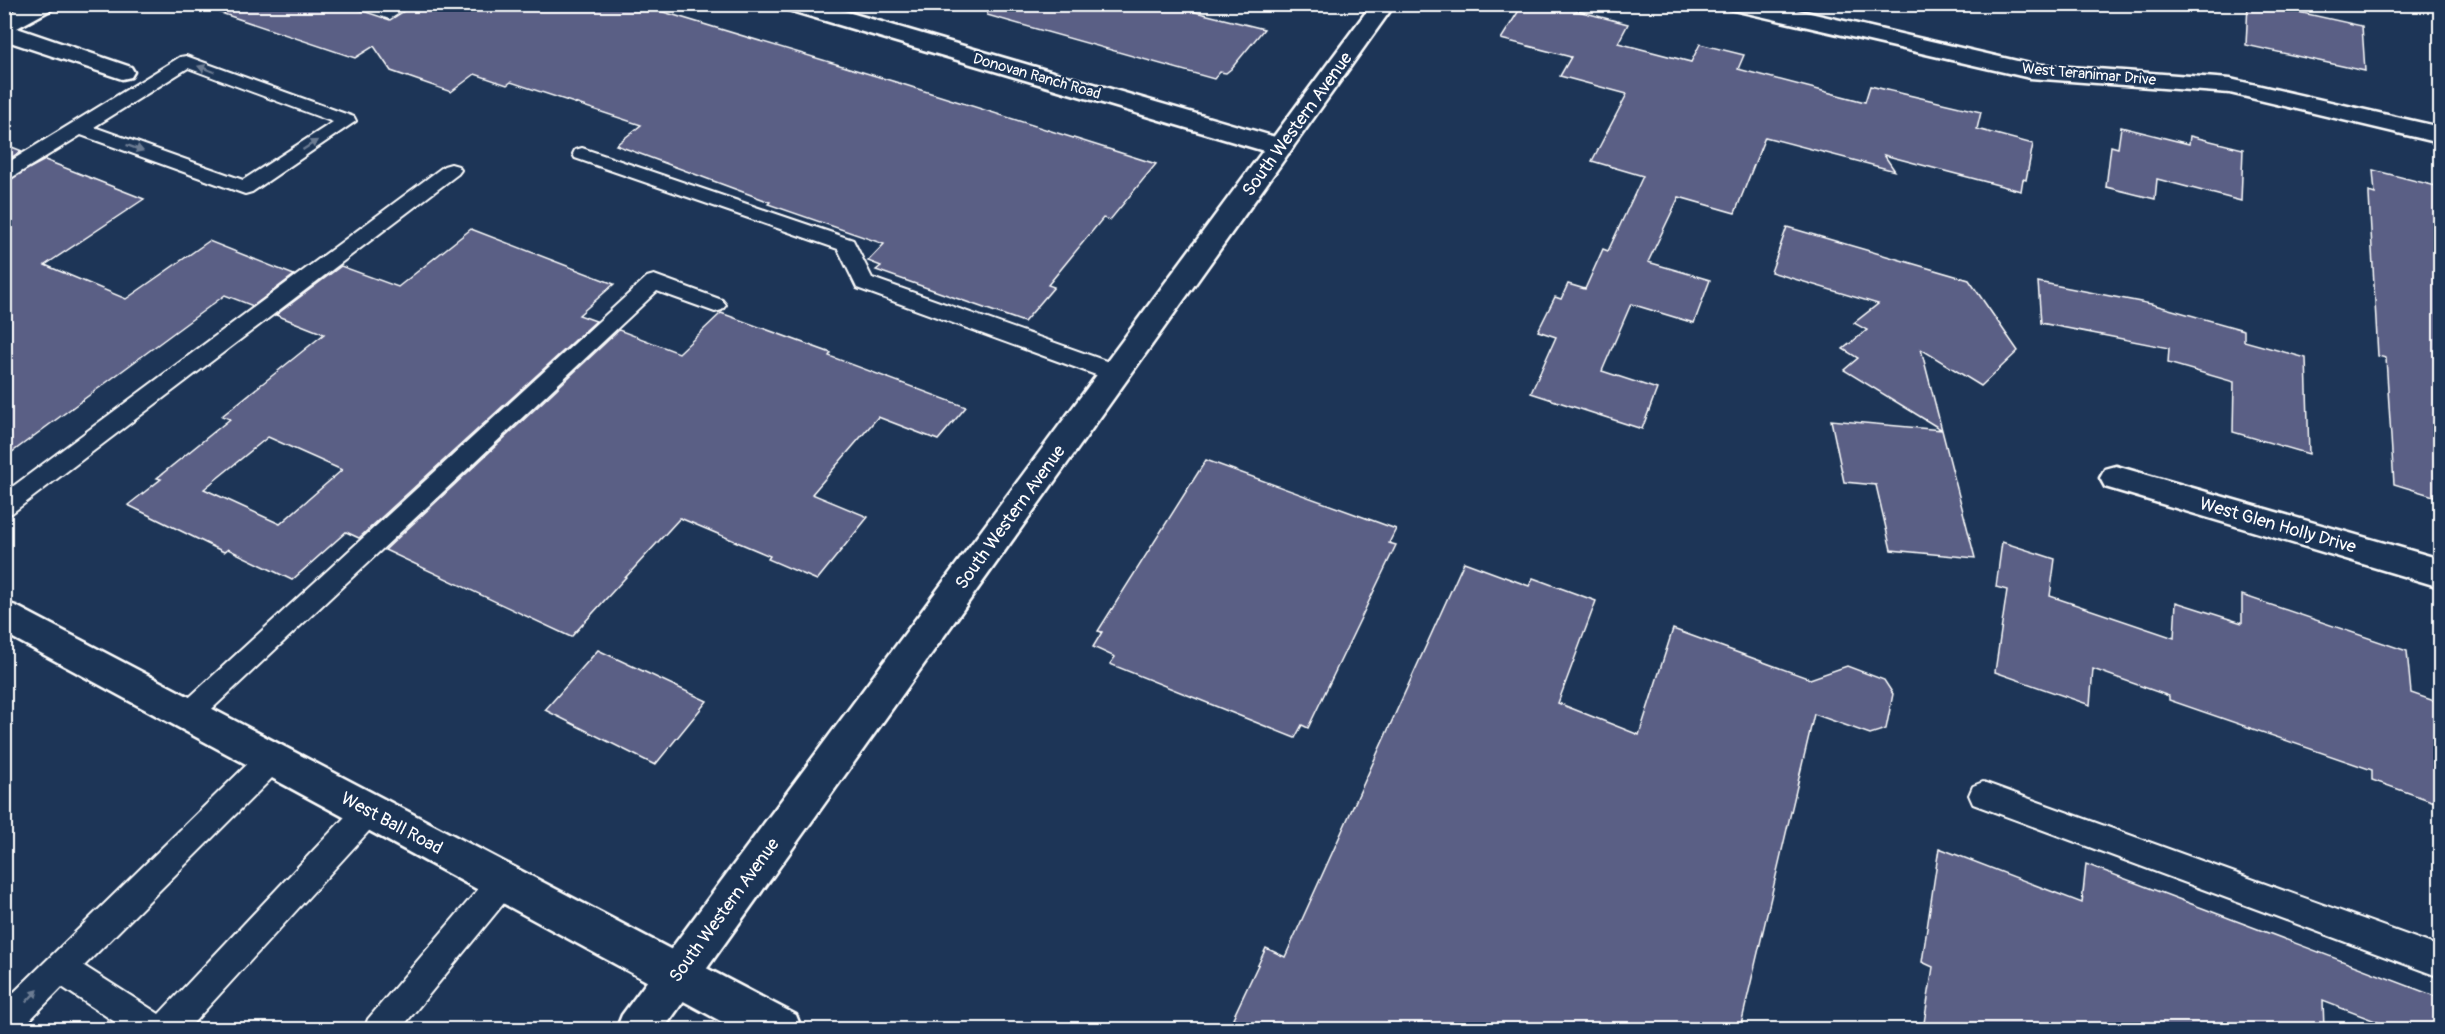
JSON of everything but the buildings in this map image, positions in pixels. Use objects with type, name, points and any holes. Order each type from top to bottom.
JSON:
[{"type":"street","points":[[4,26],[44,4]]},
{"type":"street","name":"Donovan Ranch Road","points":[[793,4],[1280,147]]},
{"type":"street","name":"South Western Avenue","points":[[637,1029],[1384,4]]},
{"type":"street","name":"West Teranimar Drive","points":[[1738,4],[2030,70],[2230,86],[2440,135]]},
{"type":"street","points":[[4,32],[122,72]]},
{"type":"street","name":"West Glen Holly Drive","points":[[2116,478],[2440,573]]},
{"type":"street","name":"West Ball Road","points":[[4,616],[781,1029]]},
{"type":"lane","points":[[4,174],[186,62],[347,121],[245,188],[80,128]]},
{"type":"lane","points":[[582,154],[846,245],[864,282],[1115,373]]},
{"type":"lane","points":[[4,506],[451,170]]},
{"type":"lane","points":[[189,714],[654,282],[715,304]]},
{"type":"lane","points":[[4,1024],[272,759]]},
{"type":"lane","points":[[1983,795],[2440,962]]},
{"type":"lane","points":[[165,1029],[369,811]]},
{"type":"lane","points":[[379,1029],[503,882]]},
{"type":"lane","points":[[60,968],[156,1029]]}]
